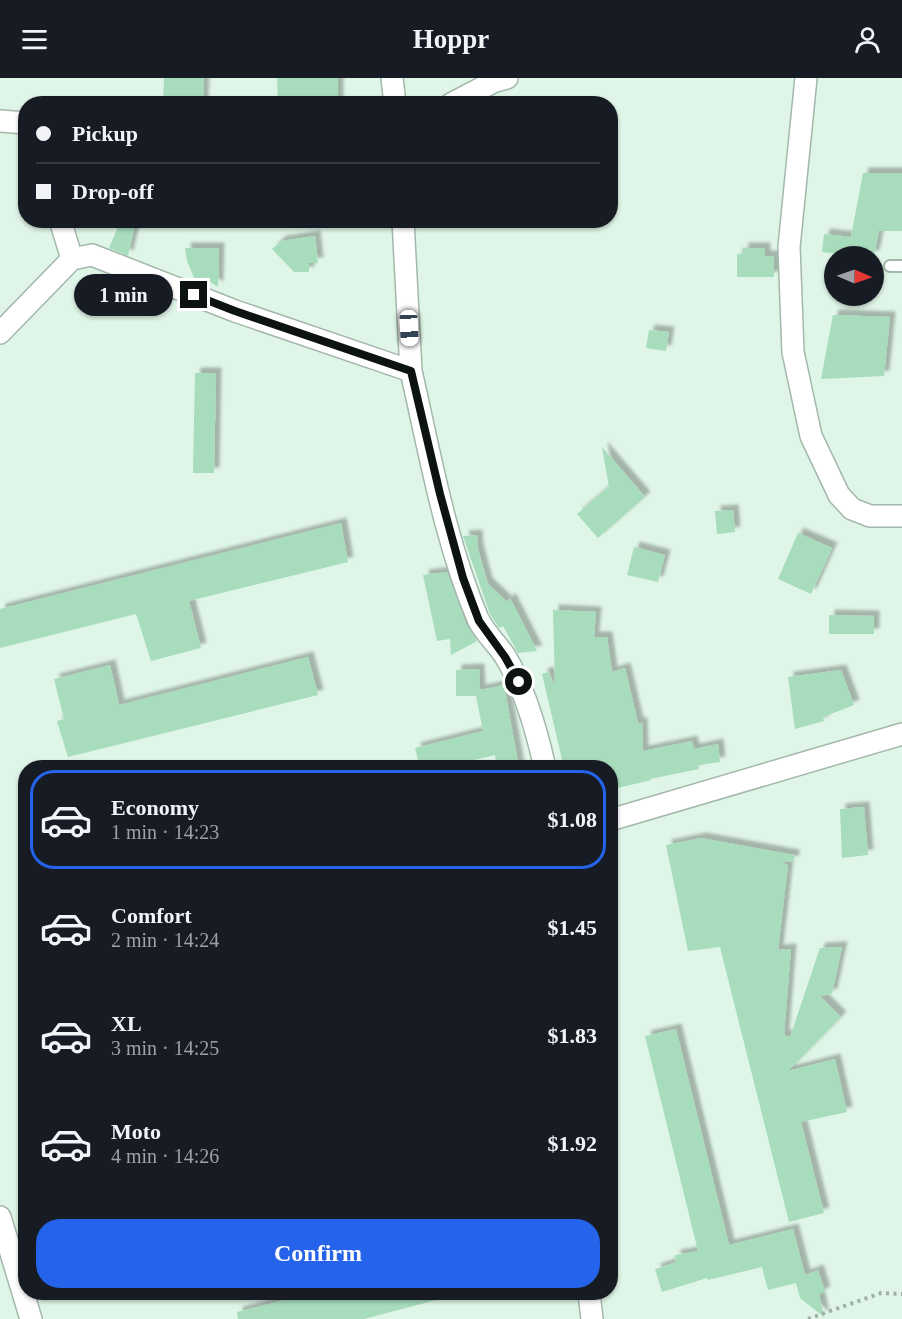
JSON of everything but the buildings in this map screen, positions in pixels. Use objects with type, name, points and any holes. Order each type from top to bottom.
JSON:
[{"type":"street","points":[[392,78],[394,96]]},
{"type":"street","points":[[466,96],[493,82],[507,78]]},
{"type":"street","points":[[806,78],[789,247],[793,352],[811,436],[839,495],[852,509],[870,516],[902,516]]},
{"type":"street","points":[[0,121],[18,122]]},
{"type":"street","points":[[62,228],[72,259]]},
{"type":"street","points":[[403,228],[411,371],[438,488],[463,578],[479,621],[505,657],[519,682],[543,760]]},
{"type":"street","points":[[0,333],[72,259],[92,255],[235,311],[411,371]]},
{"type":"street","points":[[618,818],[902,734]]},
{"type":"street","points":[[0,1217],[18,1276]]},
{"type":"street","points":[[25,1300],[31,1319]]},
{"type":"street","points":[[590,1300],[592,1319]]},
{"type":"lane","points":[[890,266],[902,266]]},
{"type":"path","points":[[808,1319],[881,1293],[902,1294]]},
{"type":"route","points":[[194,295],[411,371],[448,527],[463,578],[479,621],[505,657],[519,682]]}]
